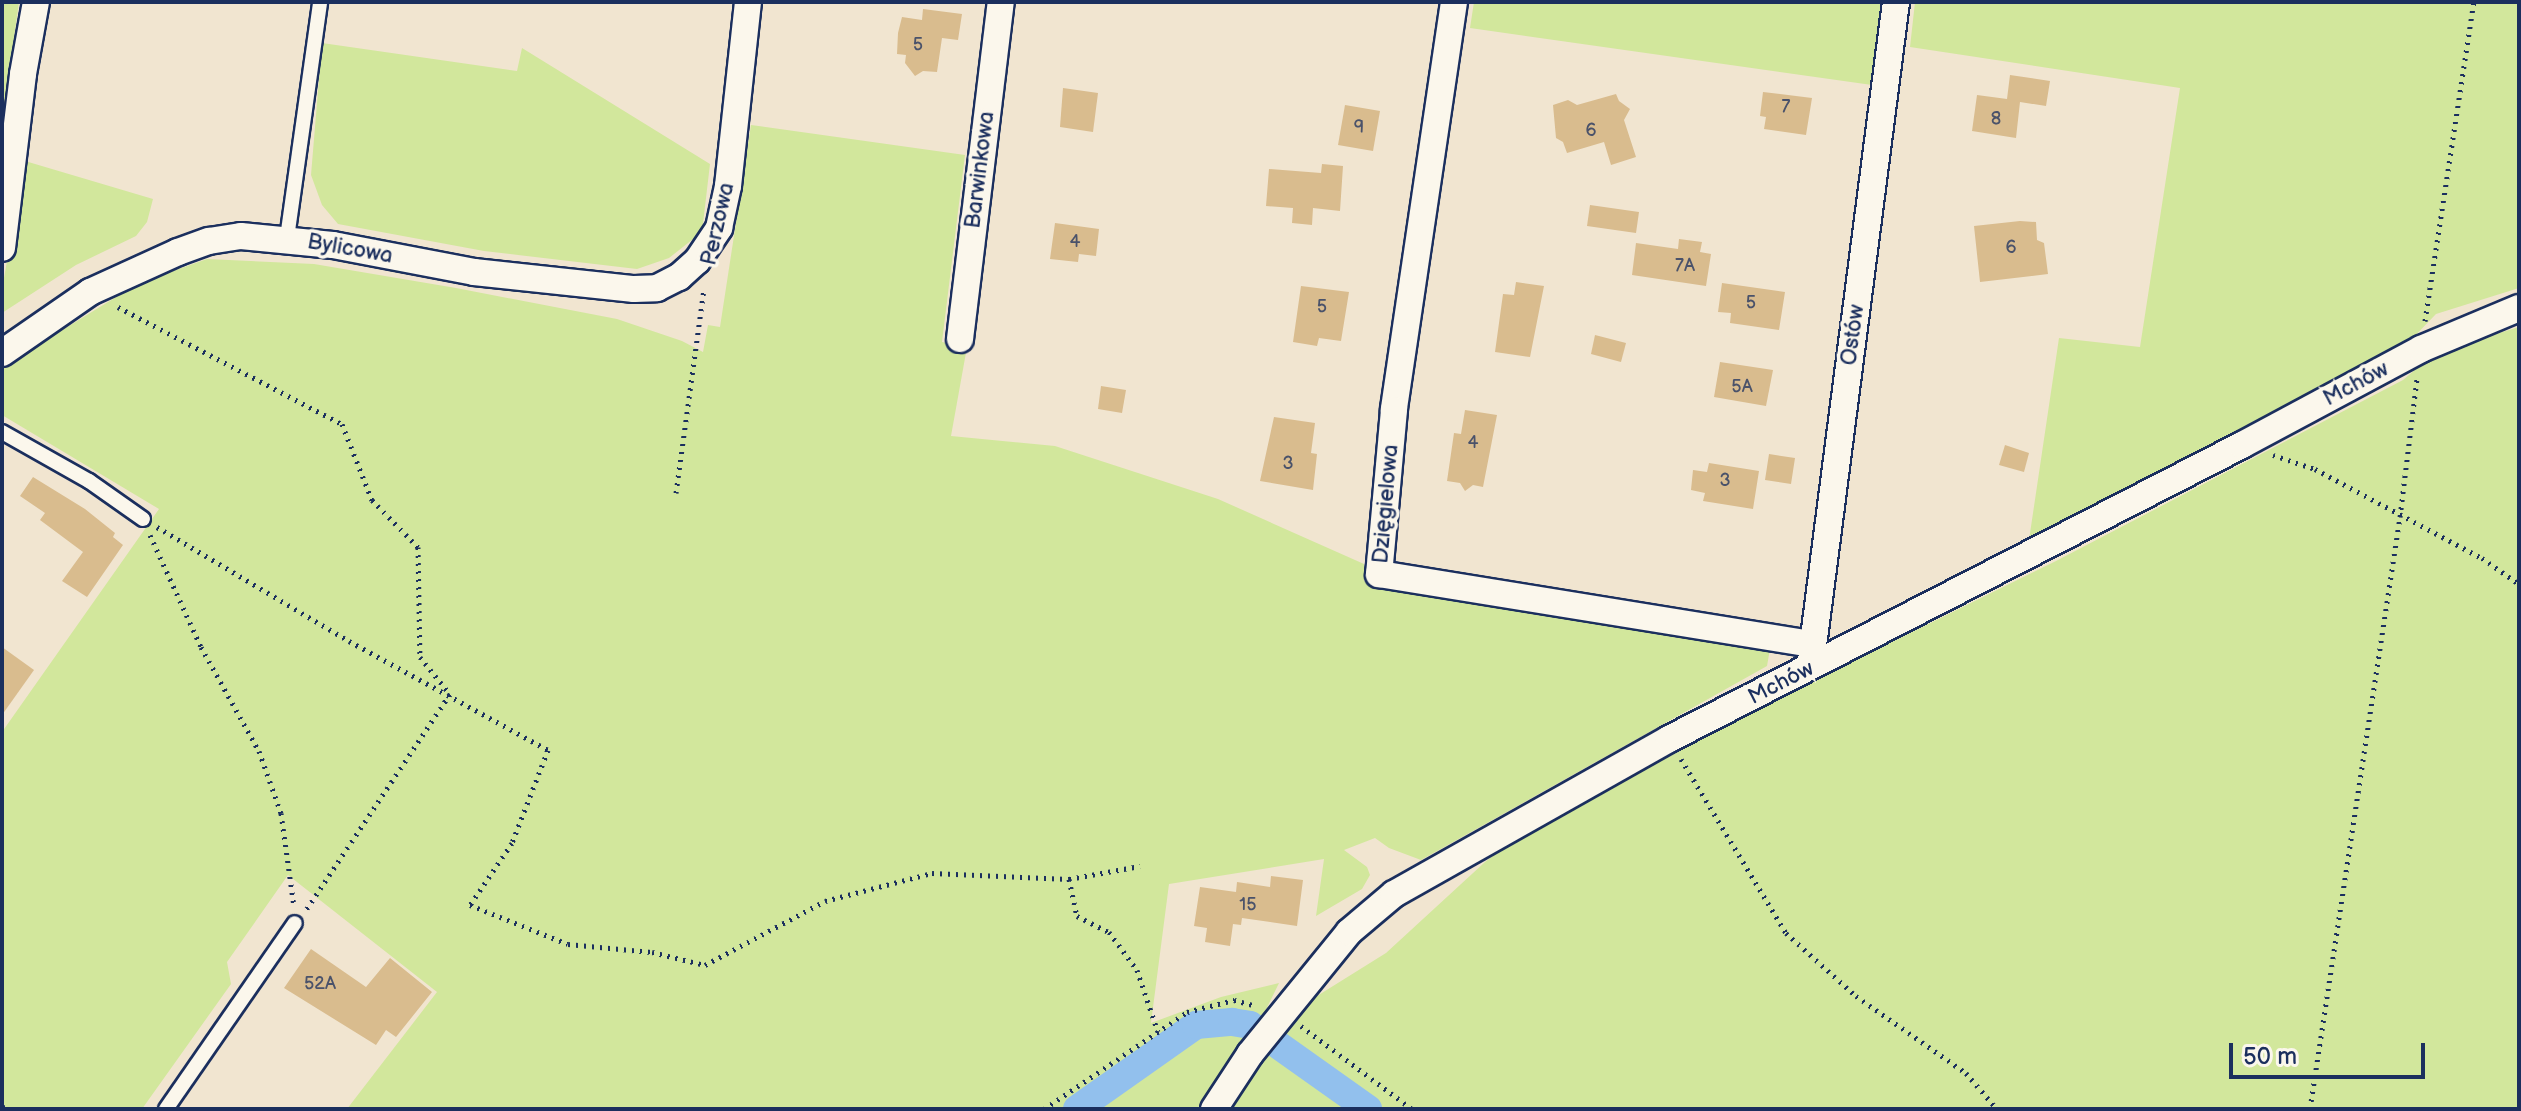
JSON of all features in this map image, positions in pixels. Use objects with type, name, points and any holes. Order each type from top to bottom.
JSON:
[{"type":"street","points":[[2,248],[23,74],[36,2]]},
{"type":"street","name":"Perzowa","points":[[710,245],[719,228],[728,186],[748,2]]},
{"type":"street","name":"Barwinkowa","points":[[960,339],[1001,2]]},
{"type":"street","name":"Dzięgielowa","points":[[1454,2],[1394,410],[1379,574],[1811,656]]},
{"type":"street","name":"Ostów","points":[[1811,656],[1896,2]]},
{"type":"street","name":"Bylicowa","points":[[2,353],[90,292],[209,241],[241,236],[287,238],[474,272],[634,289],[657,288],[679,277],[710,245]]},
{"type":"street","name":"Mchów","points":[[1214,1109],[1250,1054],[1349,932],[1394,894],[1811,656],[2242,445],[2421,349],[2519,308]]},
{"type":"lane","points":[[287,238],[320,2]]},
{"type":"lane","points":[[2,432],[89,481],[143,519]]},
{"type":"lane","points":[[166,1109],[295,923]]},
{"type":"path","points":[[2310,1109],[2474,2]]},
{"type":"path","name":"Perzowa","points":[[676,493],[710,245]]},
{"type":"path","points":[[90,292],[342,424],[372,500],[418,547],[420,657],[450,694]]},
{"type":"path","points":[[2242,445],[2315,469],[2482,558],[2519,584]]},
{"type":"path","points":[[143,519],[349,641],[548,750],[512,843],[470,905],[568,944],[652,952],[705,965],[825,901],[932,873],[1069,879],[1140,866]]},
{"type":"path","points":[[143,519],[201,647],[259,751],[281,813],[295,923]]},
{"type":"path","points":[[295,923],[450,694]]},
{"type":"path","points":[[1669,739],[1786,933],[1856,996],[1966,1073],[1997,1109]]},
{"type":"path","points":[[1069,879],[1077,916],[1109,932],[1137,970],[1158,1032]]},
{"type":"green space","points":[[2,2],[19,2],[2,125]]},
{"type":"green space","points":[[1474,2],[1884,2],[1872,85],[1470,28]]},
{"type":"green space","points":[[1915,2],[2519,2],[2519,288],[2436,314],[2409,342],[2029,540],[2059,338],[2140,347],[2180,88],[1910,47]]},
{"type":"green space","points":[[322,43],[517,71],[522,48],[710,164],[702,232],[669,258],[637,269],[484,251],[338,224],[322,205],[311,175]]},
{"type":"green space","points":[[751,125],[965,155],[942,342],[967,347],[951,436],[1055,446],[1218,499],[1364,564],[1364,581],[1601,624],[1770,649],[1767,666],[1421,860],[1389,848],[1375,838],[1344,850],[1367,867],[1370,875],[1362,889],[1316,916],[1324,859],[1169,884],[1151,1023],[1221,997],[1279,983],[1260,1022],[1200,1109],[347,1109],[437,992],[288,875],[227,962],[231,984],[142,1109],[2,1109],[2,732],[159,509],[2,415],[2,367],[139,283],[207,259],[314,264],[456,288],[617,319],[682,341],[703,352],[708,325],[720,327]]},
{"type":"green space","points":[[25,161],[153,199],[147,222],[136,236],[76,265],[2,313],[2,289]]},
{"type":"green space","points":[[2519,327],[2519,1109],[1227,1109],[1261,1059],[1309,1001],[1386,953],[1485,862],[1522,833],[2403,380],[2436,352]]},
{"type":"building","points":[[923,9],[962,14],[958,40],[942,38],[937,72],[923,71],[915,76],[905,63],[906,55],[897,54],[898,33],[902,17],[922,20]]},
{"type":"building","points":[[2010,75],[2050,81],[2046,106],[2020,102],[2016,138],[1972,131],[1977,95],[2007,99]]},
{"type":"building","points":[[1063,88],[1098,93],[1093,132],[1060,127]]},
{"type":"building","points":[[1763,92],[1812,98],[1806,135],[1764,129],[1766,117],[1760,116]]},
{"type":"building","points":[[1616,94],[1619,101],[1630,109],[1624,120],[1636,157],[1611,165],[1604,142],[1567,153],[1563,142],[1556,138],[1553,105],[1568,100],[1577,105]]},
{"type":"building","points":[[1345,105],[1380,111],[1373,151],[1338,145]]},
{"type":"building","points":[[1322,164],[1343,166],[1340,211],[1313,208],[1312,225],[1292,223],[1293,208],[1266,206],[1269,169],[1321,173]]},
{"type":"building","points":[[1590,205],[1639,212],[1636,233],[1587,226]]},
{"type":"building","points":[[2036,222],[2037,240],[2044,243],[2048,274],[1980,282],[1974,226]]},
{"type":"building","points":[[1055,223],[1099,229],[1096,256],[1079,254],[1078,262],[1050,259]]},
{"type":"building","points":[[1679,239],[1702,242],[1700,252],[1711,254],[1706,286],[1632,275],[1636,243],[1678,249]]},
{"type":"building","points":[[1516,282],[1544,286],[1530,357],[1495,352],[1503,294],[1514,295]]},
{"type":"building","points":[[1722,283],[1785,292],[1779,330],[1730,323],[1731,313],[1718,312]]},
{"type":"building","points":[[1301,286],[1349,292],[1341,341],[1319,338],[1317,346],[1293,342]]},
{"type":"building","points":[[1595,335],[1626,343],[1621,362],[1591,354]]},
{"type":"building","points":[[1720,362],[1773,370],[1766,406],[1714,397]]},
{"type":"building","points":[[1101,386],[1126,390],[1122,413],[1098,409]]},
{"type":"building","points":[[1465,410],[1497,415],[1483,487],[1473,485],[1465,491],[1460,483],[1447,481],[1454,433],[1461,434]]},
{"type":"building","points":[[1274,417],[1315,423],[1311,453],[1317,454],[1313,490],[1260,481]]},
{"type":"building","points":[[2005,445],[2029,453],[2024,472],[1999,465]]},
{"type":"building","points":[[1769,454],[1795,458],[1791,484],[1765,480]]},
{"type":"building","points":[[1709,463],[1759,471],[1753,509],[1703,501],[1705,493],[1691,490],[1693,470],[1707,472]]},
{"type":"building","points":[[33,477],[85,509],[115,533],[113,537],[123,545],[87,597],[62,581],[83,552],[40,520],[45,513],[20,496]]},
{"type":"building","points":[[2,647],[34,670],[2,715]]},
{"type":"building","points":[[1271,876],[1303,880],[1297,926],[1242,918],[1241,925],[1233,924],[1230,946],[1205,942],[1207,928],[1194,926],[1200,887],[1236,892],[1237,882],[1270,887]]},
{"type":"building","points":[[311,949],[366,987],[390,958],[432,992],[396,1037],[386,1030],[376,1045],[284,988]]},
{"type":"waterway","points":[[1077,1109],[1196,1025],[1232,1022],[1250,1025],[1368,1109]]}]
